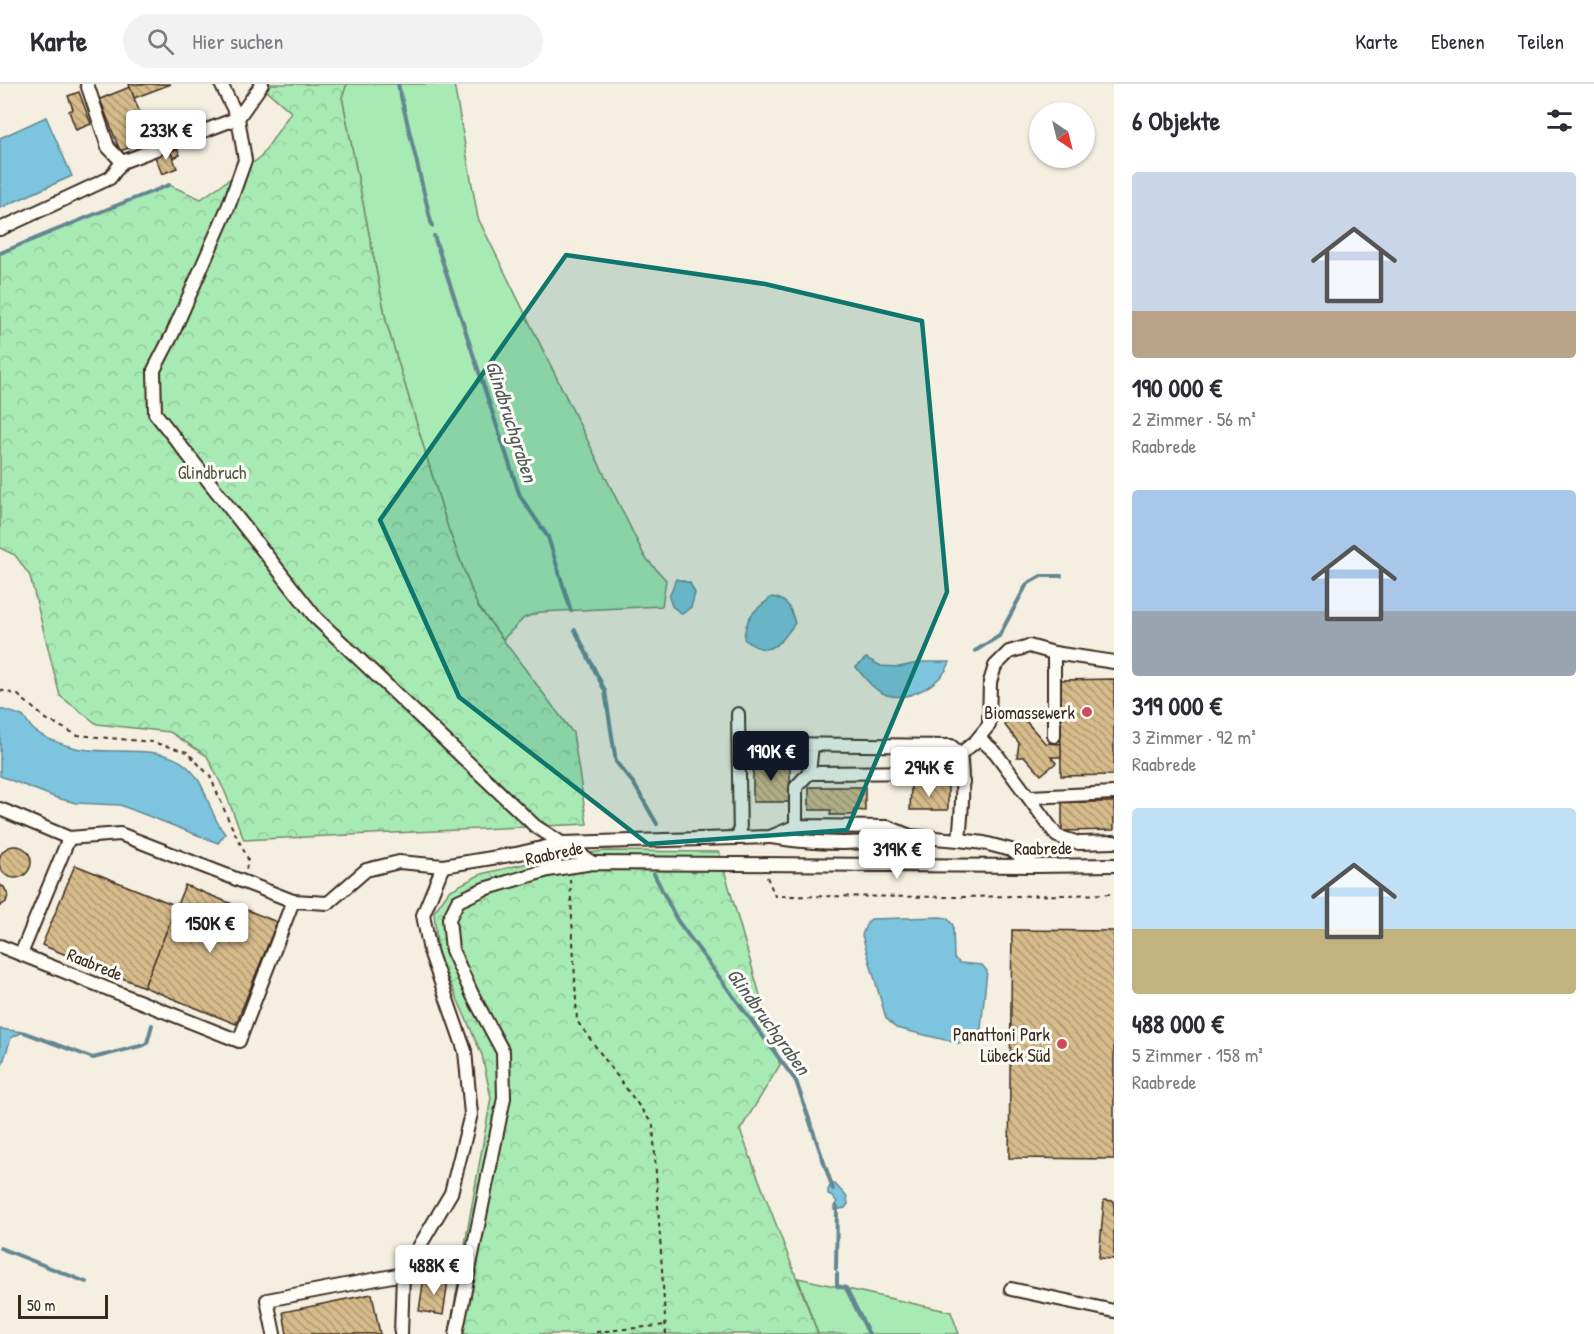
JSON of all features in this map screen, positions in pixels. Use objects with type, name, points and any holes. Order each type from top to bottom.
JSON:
[{"type":"street","points":[[87,84],[108,147],[122,162]]},
{"type":"street","points":[[221,84],[238,118],[245,160],[229,205],[172,335],[154,370],[155,413],[316,618],[535,826],[593,863]]},
{"type":"street","points":[[0,229],[110,178],[122,162],[238,118],[262,84]]},
{"type":"street","points":[[960,754],[980,738],[989,725],[990,682],[995,666],[1010,652],[1029,646],[1054,653],[1114,662]]},
{"type":"street","points":[[1054,653],[1054,736]]},
{"type":"street","points":[[738,714],[740,838]]},
{"type":"street","points":[[980,738],[995,752],[1057,836],[1078,843],[1114,842]]},
{"type":"street","points":[[739,766],[749,752],[776,744],[951,746],[960,754],[963,782],[963,809],[959,840]]},
{"type":"street","points":[[796,826],[796,787],[809,772],[812,745]]},
{"type":"street","points":[[809,772],[952,772],[963,782]]},
{"type":"street","points":[[1030,797],[1114,794]]},
{"type":"street","points":[[0,809],[69,838],[120,834],[293,902]]},
{"type":"street","points":[[770,837],[796,826],[888,827],[910,836],[984,843],[1011,850],[1034,866]]},
{"type":"street","points":[[770,837],[802,842],[885,842],[910,836]]},
{"type":"street","name":"Raabrede","points":[[0,946],[239,1041],[293,902],[328,903],[366,870],[399,862],[443,866],[516,854],[563,843],[770,837]]},
{"type":"street","points":[[21,954],[69,838]]},
{"type":"street","name":"Raabrede","points":[[456,1334],[504,1098],[503,1052],[452,950],[449,919],[458,901],[484,889],[548,870],[593,863],[1114,865]]},
{"type":"street","points":[[401,1334],[403,1274],[451,1193],[471,1114],[465,1051],[430,951],[423,915],[443,866]]},
{"type":"street","points":[[274,1334],[267,1300],[403,1274]]},
{"type":"street","points":[[1011,1289],[1114,1311]]},
{"type":"path","points":[[0,690],[18,694],[46,719],[77,735],[152,742],[187,752],[210,776],[248,859],[243,882]]},
{"type":"path","points":[[761,864],[775,896],[964,897],[1114,894]]},
{"type":"path","points":[[570,867],[577,1021],[653,1125],[666,1334]]},
{"type":"path","points":[[596,1332],[666,1325]]},
{"type":"highlighted area","points":[[566,255],[765,284],[922,321],[947,592],[847,830],[648,844],[459,697],[380,520]]},
{"type":"green space","name":"Glindbruch","points":[[270,84],[347,84],[342,97],[387,325],[448,528],[477,605],[573,733],[587,824],[244,840],[225,792],[207,756],[170,732],[97,724],[60,696],[30,576],[15,555],[0,548],[0,253],[169,185],[201,199],[261,157],[291,112],[266,90]]},
{"type":"green space","points":[[347,84],[454,84],[478,218],[645,557],[666,580],[662,606],[540,612],[524,618],[503,639],[477,605],[448,528],[387,325],[342,97]]},
{"type":"green space","points":[[605,851],[719,852],[780,1065],[740,1130],[818,1334],[449,1334],[491,1098],[482,1055],[438,955],[434,912],[449,891],[481,874],[550,858]]},
{"type":"green space","points":[[798,1278],[951,1312],[959,1334],[818,1334]]},
{"type":"water","points":[[46,117],[72,176],[0,208],[0,138]]},
{"type":"water","points":[[676,579],[690,583],[695,593],[691,607],[682,614],[672,606],[669,597]]},
{"type":"water","points":[[772,597],[785,602],[795,623],[779,643],[767,649],[760,648],[744,639],[745,631],[752,614]]},
{"type":"water","points":[[866,658],[881,666],[899,667],[923,662],[950,662],[933,684],[915,693],[896,696],[887,695],[878,690],[856,667]]},
{"type":"water","points":[[0,709],[22,716],[38,733],[71,747],[160,754],[184,764],[203,788],[214,816],[225,834],[218,843],[120,805],[76,803],[0,776]]},
{"type":"water","points":[[947,918],[953,925],[954,958],[960,963],[982,965],[987,971],[980,1037],[972,1042],[958,1043],[896,1028],[886,1018],[862,935],[871,919]]},
{"type":"water","points":[[0,1029],[23,1032],[11,1038],[0,1071]]},
{"type":"water","points":[[831,1184],[835,1184],[847,1197],[848,1204],[845,1208],[834,1210],[837,1202],[828,1195]]},
{"type":"building","points":[[129,84],[171,84],[134,98]]},
{"type":"building","points":[[130,87],[150,140],[120,151],[100,99]]},
{"type":"building","points":[[79,92],[91,124],[76,130],[69,111],[73,109],[68,96]]},
{"type":"building","points":[[176,145],[180,155],[173,158],[169,148]]},
{"type":"building","points":[[169,148],[177,168],[162,174],[154,154]]},
{"type":"building","name":"Biomassewerk","points":[[1114,679],[1114,775],[1061,776],[1060,680]]},
{"type":"building","points":[[1018,712],[1045,743],[1061,744],[1061,757],[1051,757],[1056,763],[1041,775],[1025,757],[1017,757],[1019,743],[1004,724]]},
{"type":"building","points":[[753,763],[790,763],[790,802],[753,802]]},
{"type":"building","points":[[911,785],[948,786],[948,810],[910,810]]},
{"type":"building","points":[[809,787],[865,787],[865,811],[854,810],[854,815],[830,815],[831,810],[809,810]]},
{"type":"building","points":[[1062,802],[1114,802],[1114,830],[1062,831]]},
{"type":"building","points":[[15,846],[26,851],[31,862],[26,873],[15,878],[4,873],[-1,862],[4,851]]},
{"type":"building","points":[[75,865],[177,906],[144,987],[42,945]]},
{"type":"building","points":[[0,885],[4,887],[8,895],[6,902],[0,906]]},
{"type":"building","points":[[185,885],[277,922],[236,1024],[144,987]]},
{"type":"building","name":"Panattoni Park Lübeck Süd","points":[[1012,930],[1114,931],[1114,1159],[1009,1158]]},
{"type":"building","points":[[1104,1200],[1114,1201],[1114,1259],[1099,1258]]},
{"type":"building","points":[[424,1277],[448,1281],[443,1315],[419,1311]]},
{"type":"building","points":[[372,1294],[380,1334],[287,1334],[283,1312]]},
{"type":"waterway","name":"Glindbruchgraben","points":[[398,84],[432,226]]},
{"type":"waterway","points":[[0,253],[169,185]]},
{"type":"waterway","name":"Glindbruchgraben","points":[[434,236],[520,496],[548,537],[571,611]]},
{"type":"waterway","points":[[975,651],[999,636],[1027,584],[1041,576],[1061,576]]},
{"type":"waterway","name":"Glindbruchgraben","points":[[575,630],[605,691],[616,762],[634,784],[657,824]]},
{"type":"waterway","name":"Glindbruchgraben","points":[[654,874],[677,920],[796,1081],[833,1189]]},
{"type":"waterway","points":[[23,1032],[93,1058],[144,1045],[147,1043],[152,1025]]},
{"type":"waterway","name":"Glindbruchgraben","points":[[836,1269],[837,1207]]},
{"type":"waterway","points":[[0,1248],[86,1282]]},
{"type":"waterway","name":"Glindbruchgraben","points":[[837,1274],[837,1286],[846,1288],[869,1334]]},
{"type":"place","name":"Biomassewerk","points":[[1087,712]]},
{"type":"place","name":"Panattoni Park Lübeck Süd","points":[[1062,1044]]}]
